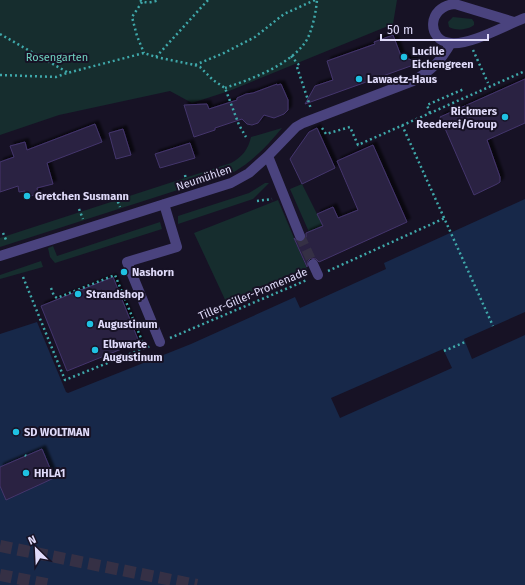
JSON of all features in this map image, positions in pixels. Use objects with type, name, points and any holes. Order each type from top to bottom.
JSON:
[{"type":"street","points":[[514,22],[455,4],[448,4],[438,10],[434,16],[433,23],[436,33],[440,39],[451,43],[469,41],[525,18]]},
{"type":"street","name":"Neumühlen","points":[[0,256],[231,183],[249,173],[296,127],[303,123],[401,87],[428,73],[438,64],[451,43]]},
{"type":"street","points":[[268,156],[300,236]]},
{"type":"street","points":[[160,342],[127,262],[177,246],[164,204]]},
{"type":"street","points":[[313,264],[318,275]]},
{"type":"path","points":[[144,54],[132,17],[141,1],[155,2],[159,0]]},
{"type":"path","points":[[156,57],[208,0]]},
{"type":"path","points":[[195,65],[224,53],[255,37],[284,14],[316,0],[315,16],[304,43],[291,56],[276,67],[252,78],[224,88]]},
{"type":"path","points":[[0,34],[67,73]]},
{"type":"path","points":[[475,53],[488,83]]},
{"type":"path","points":[[0,75],[56,77],[144,54],[195,65],[200,67],[213,80],[224,88],[238,125],[246,137]]},
{"type":"path","points":[[291,56],[299,65],[297,67],[301,79]]},
{"type":"path","points":[[329,133],[350,127],[358,145],[525,71]]},
{"type":"path","points":[[430,113],[427,106],[464,89]]},
{"type":"path","points":[[402,125],[492,326]]},
{"type":"path","points":[[184,175],[187,185]]},
{"type":"path","points":[[116,197],[120,206]]},
{"type":"path","points":[[79,209],[83,218]]},
{"type":"path","name":"Tiller-Giller-Promenade","points":[[23,277],[65,380],[160,342],[318,275],[444,218]]},
{"type":"path","points":[[3,233],[7,242]]},
{"type":"path","points":[[51,288],[54,296],[57,298],[115,275],[124,301],[145,348]]},
{"type":"path","points":[[444,351],[465,342]]},
{"type":"green space","name":"Rosengarten","points":[[0,0],[397,0],[393,24],[229,91],[192,103],[170,91],[59,115],[0,135]]},
{"type":"green space","points":[[453,17],[472,19],[474,25],[465,29],[449,27],[448,22]]},
{"type":"green space","points":[[282,128],[248,163],[234,172],[0,247],[0,238],[231,163],[244,153],[251,137]]},
{"type":"green space","points":[[265,183],[269,183],[253,199],[178,224],[178,216],[249,193]]},
{"type":"green space","points":[[302,184],[323,226],[309,232],[290,189]]},
{"type":"green space","points":[[278,200],[308,271],[228,306],[194,233]]},
{"type":"green space","points":[[160,222],[162,229],[55,263],[50,257],[48,248],[53,246],[57,256]]},
{"type":"green space","points":[[41,261],[43,267],[0,279],[0,275]]},
{"type":"water","points":[[525,199],[525,585],[0,585],[0,334],[37,322],[66,392],[68,393],[191,344],[295,297],[300,308],[386,269],[384,263]]},
{"type":"pier","points":[[525,312],[525,335],[472,359],[464,339]]},
{"type":"pier","points":[[443,349],[452,368],[340,418],[331,398]]},
{"type":"building","points":[[393,35],[401,56],[419,63],[305,104],[315,86],[333,80],[327,61],[375,44],[374,42]]},
{"type":"building","points":[[525,79],[525,123],[487,140],[500,177],[500,182],[474,195],[440,117]]},
{"type":"building","points":[[281,84],[288,100],[288,110],[284,114],[274,118],[264,115],[258,123],[252,125],[247,124],[242,119],[194,137],[184,105],[207,104],[209,109],[237,100],[237,98],[246,94]]},
{"type":"building","points":[[95,124],[102,142],[47,163],[53,184],[37,188],[38,194],[26,197],[25,191],[19,192],[18,186],[0,192],[0,162],[14,157],[10,146],[25,142],[27,150]]},
{"type":"building","points":[[317,128],[335,168],[302,184],[290,159],[309,132]]},
{"type":"building","points":[[123,129],[131,155],[116,159],[109,133]]},
{"type":"building","points":[[190,143],[195,158],[160,168],[155,154]]},
{"type":"building","points":[[373,145],[407,222],[319,262],[316,259],[311,258],[308,261],[307,267],[294,238],[299,242],[303,242],[306,237],[306,233],[323,226],[317,214],[333,207],[338,218],[358,210],[337,161]]},
{"type":"building","name":"Augustinum","points":[[113,277],[139,342],[67,371],[41,306]]},
{"type":"building","name":"HHLA1","points":[[42,449],[54,478],[6,500],[0,486],[0,467]]},
{"type":"tunnel","points":[[300,236],[313,264]]},
{"type":"tunnel","points":[[0,546],[197,585]]},
{"type":"tunnel","points":[[0,575],[52,585]]},
{"type":"place","name":"Lucille Eichengreen","points":[[404,57]]},
{"type":"place","name":"Lawaetz-Haus","points":[[359,79]]},
{"type":"place","name":"Rickmers Reederei/Group","points":[[505,117]]},
{"type":"place","name":"Gretchen Susmann","points":[[27,196]]},
{"type":"place","name":"Nashorn","points":[[124,272]]},
{"type":"place","name":"Strandshop","points":[[78,294]]},
{"type":"place","name":"Augustinum","points":[[90,324]]},
{"type":"place","name":"Elbwarte Augustinum","points":[[95,350]]},
{"type":"place","name":"SD WOLTMAN","points":[[16,432]]},
{"type":"place","name":"HHLA1","points":[[26,473]]}]
